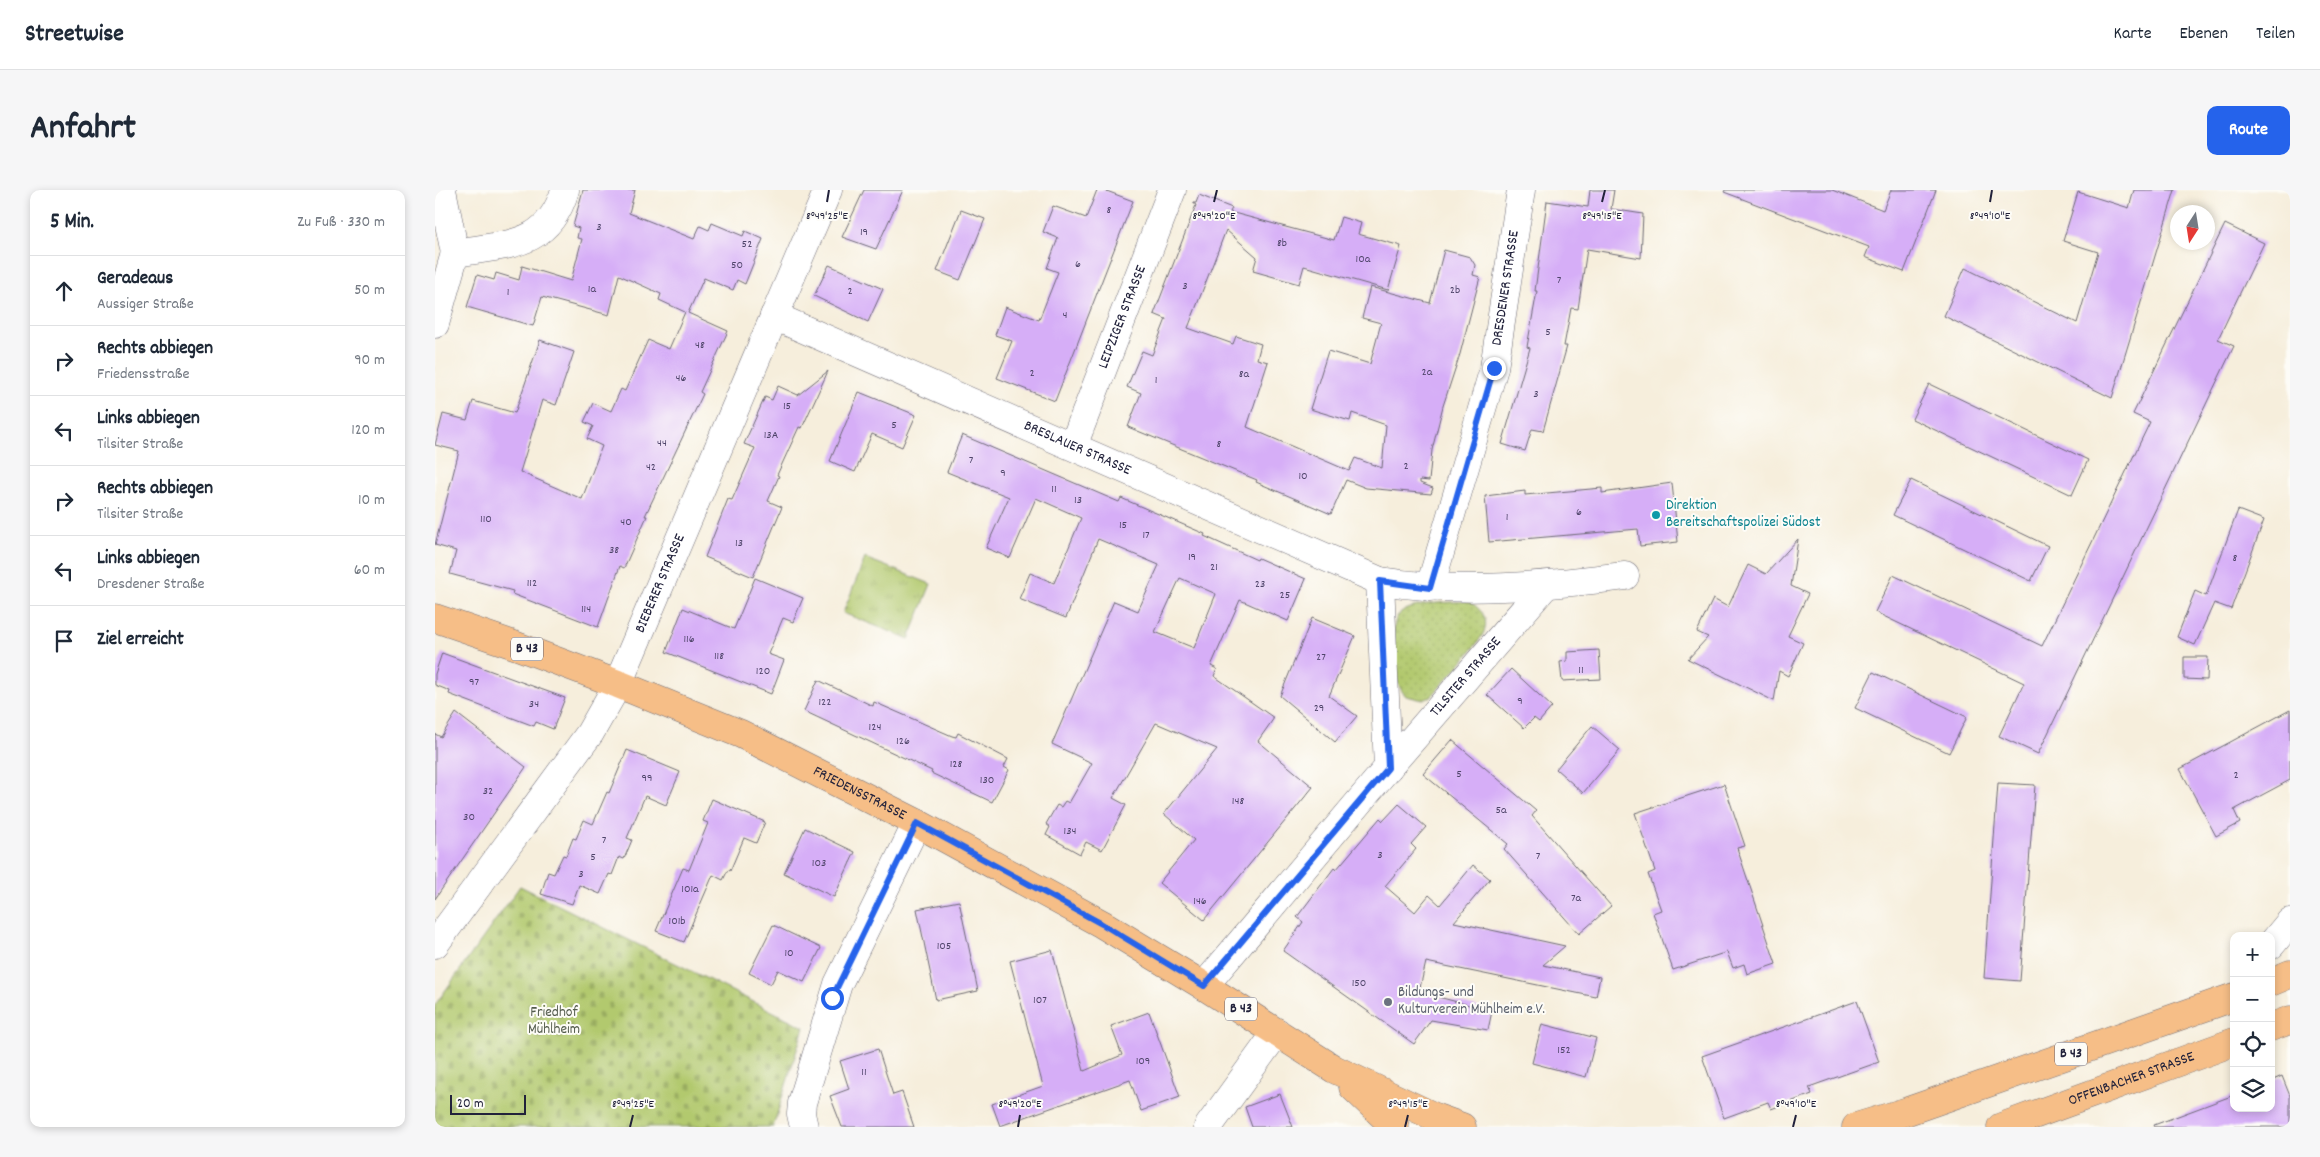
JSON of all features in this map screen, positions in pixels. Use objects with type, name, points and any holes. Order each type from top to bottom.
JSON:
[{"type":"main road","name":"FRIEDENSSTRASSE","points":[[435,618],[618,684],[741,734],[917,823],[1102,924],[1334,1069],[1437,1118],[1462,1127]]},
{"type":"main road","points":[[2275,980],[2290,974]]},
{"type":"main road","name":"B 43","points":[[1856,1127],[1908,1111],[2230,996]]},
{"type":"main road","points":[[2275,1026],[2290,1020]]},
{"type":"main road","name":"OFFENBACHER STRASSE","points":[[2001,1127],[2230,1043]]},
{"type":"main road","name":"FRIEDENSSTRASSE","points":[[1334,1069],[1395,1127]]},
{"type":"street","points":[[435,324],[455,253],[442,190]]},
{"type":"street","points":[[455,253],[512,242],[538,233],[547,226],[557,212],[565,190]]},
{"type":"street","name":"BIEBERER STRASSE","points":[[435,944],[590,733],[618,684],[828,190]]},
{"type":"street","name":"LEIPZIGER STRASSE","points":[[1073,446],[1172,190]]},
{"type":"street","name":"DRESDENER STRASSE","points":[[1430,588],[1494,368],[1521,190]]},
{"type":"street","name":"BRESLAUER STRASSE","points":[[774,316],[1380,581]]},
{"type":"street","points":[[1388,768],[1380,581],[1430,588],[1545,586],[1625,576]]},
{"type":"street","name":"TILSITER STRASSE","points":[[1204,986],[1545,586]]},
{"type":"street","points":[[804,1127],[801,1114],[802,1103],[837,984],[917,823]]},
{"type":"street","points":[[2275,940],[2290,922]]},
{"type":"street","points":[[1208,1127],[1277,1032]]},
{"type":"green space","points":[[865,558],[931,584],[909,639],[843,613]]},
{"type":"green space","points":[[1468,601],[1476,606],[1484,616],[1486,624],[1483,635],[1470,653],[1431,697],[1423,700],[1406,696],[1402,692],[1397,678],[1394,633],[1396,619],[1401,613],[1418,606]]},
{"type":"green space","name":"Friedhof Mühlheim","points":[[520,886],[804,1027],[773,1127],[435,1127],[435,1005]]},
{"type":"building","points":[[583,190],[635,190],[629,213],[694,239],[700,226],[709,230],[712,223],[743,236],[745,231],[763,239],[745,284],[737,280],[733,290],[704,278],[688,313],[728,331],[700,392],[703,394],[645,516],[647,516],[624,568],[620,566],[598,627],[512,594],[513,591],[450,574],[456,551],[435,545],[459,451],[435,445],[443,414],[467,420],[473,401],[515,413],[540,340],[574,352],[556,405],[542,400],[520,472],[582,499],[602,446],[587,439],[593,426],[584,422],[593,403],[611,411],[621,389],[625,391],[648,340],[669,349],[685,312],[659,300],[661,294],[619,275],[609,315],[542,297],[533,326],[467,307],[477,275],[494,280],[496,273],[519,280],[522,266],[571,281],[582,239],[577,238],[579,228],[573,226]]},
{"type":"building","points":[[864,190],[903,190],[876,249],[842,237]]},
{"type":"building","points":[[1097,190],[1104,190],[1133,201],[1055,401],[997,378],[1012,341],[995,335],[1005,307],[1039,320],[1058,272],[1047,268],[1058,238],[1043,232],[1053,206],[1086,218]]},
{"type":"building","points":[[1590,190],[1614,190],[1611,209],[1643,214],[1641,258],[1587,249],[1578,309],[1571,308],[1564,346],[1567,346],[1543,431],[1532,429],[1525,451],[1502,444],[1530,348],[1527,347],[1537,291],[1535,291],[1547,201],[1588,207]]},
{"type":"building","points":[[1725,190],[1832,190],[1883,210],[1891,190],[1936,190],[1904,272],[1865,257],[1869,247],[1724,192]]},
{"type":"building","points":[[2134,190],[2175,190],[2112,398],[1944,316],[1965,268],[2077,323],[2098,252],[2063,241],[2078,192],[2129,208]]},
{"type":"building","points":[[1199,195],[1232,208],[1230,212],[1334,240],[1341,217],[1361,223],[1358,234],[1401,246],[1388,290],[1304,266],[1299,284],[1253,271],[1257,257],[1226,230],[1188,328],[1233,344],[1236,336],[1261,344],[1257,359],[1268,362],[1247,427],[1349,471],[1355,458],[1382,468],[1386,425],[1352,413],[1350,421],[1310,409],[1328,351],[1370,364],[1381,323],[1362,318],[1370,287],[1430,303],[1444,250],[1470,257],[1475,265],[1473,275],[1480,277],[1432,450],[1429,481],[1420,480],[1420,483],[1433,488],[1431,494],[1366,488],[1346,480],[1331,514],[1256,482],[1257,480],[1128,427],[1141,393],[1127,387],[1142,351],[1152,355],[1166,319],[1154,314],[1196,205],[1193,203],[1196,203]]},
{"type":"building","points":[[961,210],[985,219],[960,280],[937,271]]},
{"type":"building","points":[[2225,224],[2264,243],[2218,339],[2234,346],[2038,754],[1999,736],[2024,683],[1875,612],[1893,575],[2042,646],[2150,422],[2133,414],[2212,250],[2215,250],[2215,245]]},
{"type":"building","points":[[829,265],[883,289],[868,322],[814,296]]},
{"type":"building","points":[[828,371],[802,428],[799,427],[777,475],[779,476],[768,501],[782,507],[753,577],[705,557],[728,499],[732,500],[755,448],[744,444],[765,397],[772,400],[778,386],[798,395]]},
{"type":"building","points":[[1929,384],[2088,460],[2072,495],[1912,419]]},
{"type":"building","points":[[859,392],[916,415],[902,447],[872,434],[855,472],[830,461]]},
{"type":"building","points":[[962,435],[1119,502],[1121,498],[1205,534],[1204,536],[1257,560],[1258,558],[1306,579],[1288,621],[1240,600],[1211,666],[1217,669],[1214,676],[1274,718],[1258,741],[1313,787],[1204,920],[1159,883],[1194,840],[1164,814],[1217,749],[1156,723],[1113,798],[1126,805],[1102,850],[1086,842],[1080,854],[1046,835],[1050,827],[1046,824],[1057,805],[1061,807],[1065,801],[1069,803],[1092,763],[1052,744],[1114,601],[1138,611],[1159,565],[1098,539],[1066,618],[1019,599],[1030,573],[1054,583],[1081,518],[1036,498],[1010,558],[986,548],[1009,497],[947,472]],"holes":[[[1180,578],[1216,594],[1194,648],[1155,632]]]},
{"type":"building","points":[[1911,480],[2048,546],[2031,581],[1893,515]]},
{"type":"building","points":[[1672,483],[1678,542],[1640,546],[1638,529],[1489,542],[1485,496],[1525,491],[1525,495],[1602,488],[1602,493]]},
{"type":"building","points":[[2238,510],[2264,520],[2231,609],[2214,603],[2195,645],[2177,637],[2195,591],[2206,596]]},
{"type":"building","points":[[1798,539],[1791,586],[1808,594],[1788,636],[1803,643],[1788,676],[1779,671],[1774,701],[1688,659],[1708,637],[1697,632],[1713,599],[1728,607],[1748,565],[1766,574]]},
{"type":"building","points":[[755,578],[803,598],[793,622],[783,618],[768,654],[784,660],[771,694],[666,652],[683,608],[734,629]]},
{"type":"building","points":[[1312,618],[1355,636],[1329,696],[1357,716],[1335,742],[1280,696]]},
{"type":"building","points":[[1599,650],[1601,679],[1562,681],[1560,662],[1567,661],[1567,652]]},
{"type":"building","points":[[442,653],[565,698],[553,729],[536,722],[534,726],[449,694],[450,691],[435,685],[435,674]]},
{"type":"building","points":[[2184,657],[2208,657],[2207,680],[2184,679]]},
{"type":"building","points":[[1511,669],[1552,707],[1539,722],[1534,718],[1524,728],[1487,695]]},
{"type":"building","points":[[1873,672],[1967,717],[1949,753],[1855,708]]},
{"type":"building","points":[[818,680],[873,706],[874,702],[952,736],[956,737],[958,733],[1008,759],[1004,767],[1009,770],[992,802],[931,773],[932,771],[804,711]]},
{"type":"building","points":[[2290,710],[2290,780],[2234,810],[2240,823],[2216,836],[2180,769]]},
{"type":"building","points":[[456,713],[526,767],[435,899],[435,734],[441,737]]},
{"type":"building","points":[[1592,726],[1620,750],[1583,793],[1556,769]]},
{"type":"building","points":[[1452,740],[1536,811],[1532,816],[1611,906],[1579,934],[1504,849],[1508,844],[1423,774]]},
{"type":"building","points":[[627,750],[680,772],[666,805],[645,796],[627,838],[632,840],[624,859],[619,857],[612,875],[609,874],[600,894],[579,885],[572,904],[541,894],[548,872],[554,874],[563,855],[566,856],[573,838],[576,839],[584,820],[593,824],[607,792],[609,793]]},
{"type":"building","points":[[1998,783],[2035,785],[2020,981],[1984,978]]},
{"type":"building","points":[[1724,784],[1745,846],[1737,848],[1776,964],[1747,974],[1744,964],[1733,968],[1727,952],[1673,970],[1653,913],[1661,910],[1648,874],[1655,871],[1635,813]]},
{"type":"building","points":[[712,799],[765,822],[756,843],[744,838],[730,871],[728,870],[723,880],[713,875],[684,942],[656,931],[683,868],[689,870],[708,823],[703,821]]},
{"type":"building","points":[[1399,804],[1426,827],[1411,844],[1416,849],[1385,886],[1415,912],[1429,895],[1440,905],[1473,865],[1490,879],[1454,922],[1565,946],[1543,965],[1600,977],[1596,997],[1426,962],[1419,992],[1492,1011],[1488,1030],[1431,1020],[1414,1044],[1283,951],[1303,922],[1297,917],[1334,868],[1336,870],[1380,818],[1383,821]]},
{"type":"building","points":[[805,828],[855,852],[834,897],[784,873]]},
{"type":"building","points":[[959,901],[978,991],[936,1000],[917,909]]},
{"type":"building","points":[[773,925],[821,948],[804,982],[778,970],[771,984],[749,973]]},
{"type":"building","points":[[1052,950],[1084,1071],[1122,1055],[1111,1026],[1149,1012],[1180,1097],[1141,1111],[1130,1080],[1000,1126],[992,1104],[1043,1086],[1010,961]]},
{"type":"building","points":[[1857,1001],[1879,1062],[1809,1087],[1812,1094],[1771,1109],[1768,1102],[1724,1118],[1702,1056]]},
{"type":"building","points":[[1542,1024],[1596,1038],[1586,1077],[1532,1063]]},
{"type":"building","points":[[878,1049],[893,1095],[902,1092],[914,1127],[842,1127],[830,1096],[849,1089],[840,1061]]},
{"type":"building","points":[[2282,1076],[2290,1096],[2290,1127],[2155,1127],[2154,1125],[2230,1096],[2230,1112],[2275,1112],[2275,1079]]},
{"type":"building","points":[[1280,1094],[1293,1127],[1252,1127],[1245,1107]]},
{"type":"place","name":"Direktion Bereitschaftspolizei Südost","points":[[1656,515]]},
{"type":"place","name":"Bildungs- und Kulturverein Mühlheim e.V.","points":[[1388,1002]]},
{"type":"route","points":[[832,998],[837,984],[917,823],[1102,924],[1204,986],[1388,768],[1380,581],[1430,588],[1494,368]]}]
